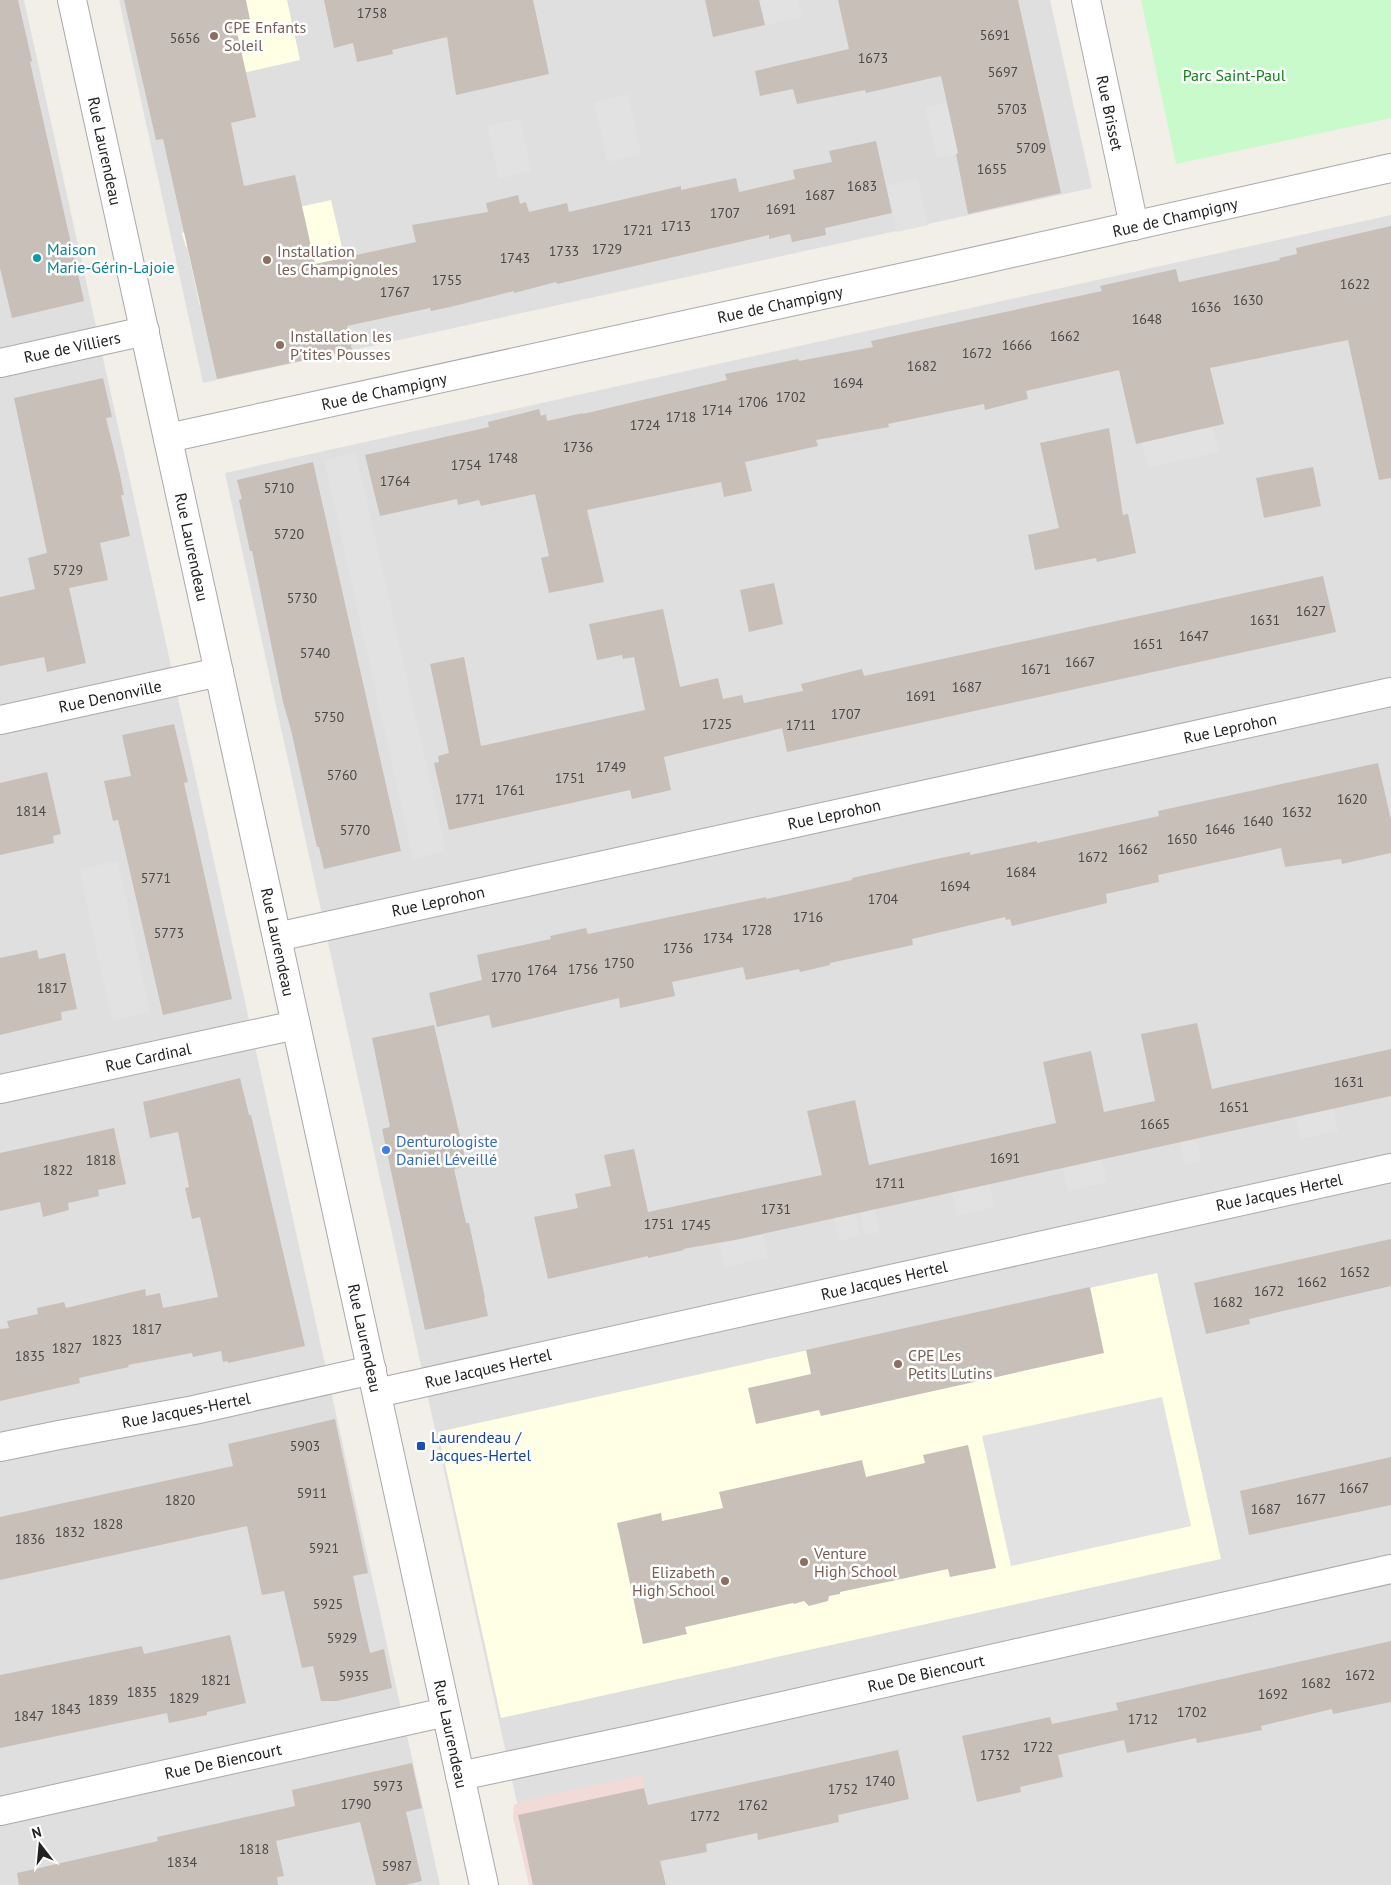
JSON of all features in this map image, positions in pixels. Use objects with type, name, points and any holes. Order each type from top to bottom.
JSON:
[{"type":"street","name":"Rue Laurendeau","points":[[72,0],[484,1885]]},
{"type":"street","name":"Rue Brisset","points":[[1086,0],[1134,226]]},
{"type":"street","name":"Rue de Champigny","points":[[168,438],[1391,168]]},
{"type":"street","name":"Rue de Villiers","points":[[0,363],[145,331]]},
{"type":"street","name":"Rue Denonville","points":[[0,720],[219,672]]},
{"type":"street","name":"Rue Leprohon","points":[[277,936],[1391,692]]},
{"type":"street","name":"Rue Cardinal","points":[[0,1089],[296,1025]]},
{"type":"street","name":"Rue Jacques Hertel","points":[[374,1382],[1391,1168]]},
{"type":"street","name":"Rue Jacques-Hertel","points":[[0,1447],[59,1434],[194,1410],[374,1382]]},
{"type":"street","name":"Rue De Biencourt","points":[[460,1776],[659,1734],[1391,1569]]},
{"type":"street","name":"Rue De Biencourt","points":[[0,1811],[446,1712]]},
{"type":"shaded area","points":[[0,0],[24,0],[440,1885],[0,1885]]},
{"type":"shaded area","points":[[119,0],[1050,0],[1092,188],[203,383]]},
{"type":"shaded area","name":"CPE Enfants Soleil","points":[[183,0],[287,0],[300,60],[146,95]]},
{"type":"shaded area","points":[[759,0],[798,0],[802,17],[765,25]]},
{"type":"shaded area","points":[[628,94],[641,154],[607,162],[594,102]]},
{"type":"shaded area","points":[[947,102],[986,148],[937,158],[925,107]]},
{"type":"shaded area","points":[[520,119],[531,171],[499,179],[487,126]]},
{"type":"shaded area","points":[[918,178],[928,225],[897,232],[887,186]]},
{"type":"shaded area","name":"Installation les Champignoles","points":[[331,200],[348,273],[200,306],[187,247],[182,233]]},
{"type":"shaded area","points":[[1391,215],[1391,1885],[535,1885],[225,473]]},
{"type":"shaded area","points":[[1213,426],[1219,452],[1148,468],[1142,442]]},
{"type":"shaded area","points":[[356,453],[446,851],[413,859],[324,460]]},
{"type":"shaded area","points":[[118,861],[150,1012],[112,1021],[79,869]]},
{"type":"shaded area","points":[[1179,1064],[1201,1161],[1185,1164],[1164,1067]]},
{"type":"shaded area","points":[[1324,1069],[1338,1131],[1300,1139],[1286,1076]]},
{"type":"shaded area","points":[[1099,1087],[1104,1112],[1092,1115],[1107,1182],[1068,1191],[1053,1123],[1064,1121],[1086,1090]]},
{"type":"shaded area","points":[[859,1137],[880,1232],[865,1235],[844,1140]]},
{"type":"shaded area","points":[[839,1141],[860,1236],[839,1241],[834,1218]]},
{"type":"shaded area","points":[[980,1142],[994,1207],[957,1216],[943,1150]]},
{"type":"shaded area","points":[[753,1192],[768,1258],[724,1267],[710,1201]]},
{"type":"shaded area","points":[[1157,1273],[1221,1559],[501,1718],[438,1432]]},
{"type":"shaded area","points":[[1162,1397],[1191,1526],[1011,1566],[982,1436]]},
{"type":"shaded area","points":[[642,1775],[665,1885],[529,1885],[513,1817],[514,1805],[526,1800]]},
{"type":"green space","name":"Parc Saint-Paul","points":[[1141,0],[1391,0],[1391,118],[1176,164]]},
{"type":"building","points":[[0,0],[18,0],[32,61],[30,62],[84,301],[12,318],[0,268]]},
{"type":"building","points":[[124,0],[246,0],[251,25],[236,28],[256,117],[231,123],[244,186],[295,175],[315,264],[416,242],[412,225],[488,212],[486,203],[518,195],[520,204],[526,202],[529,212],[567,203],[569,212],[681,186],[681,190],[736,178],[739,192],[795,179],[793,170],[832,162],[829,151],[876,141],[892,213],[825,228],[826,235],[792,242],[790,234],[769,239],[769,235],[557,284],[556,282],[431,311],[430,308],[347,326],[352,350],[217,379],[163,139],[156,140]]},
{"type":"building","points":[[324,0],[533,0],[549,74],[456,95],[447,37],[392,50],[393,54],[357,62],[353,43],[334,48]]},
{"type":"building","points":[[705,0],[759,0],[765,25],[713,37]]},
{"type":"building","points":[[838,0],[1018,0],[1061,193],[968,214],[956,154],[958,153],[941,76],[866,93],[865,90],[797,104],[793,89],[760,96],[755,71],[849,49]]},
{"type":"building","points":[[1391,226],[1391,478],[1379,480],[1348,340],[1210,368],[1224,424],[1136,444],[1119,370],[1026,391],[1028,399],[985,410],[984,404],[888,424],[889,427],[816,440],[818,446],[745,462],[752,491],[724,497],[721,482],[587,510],[604,582],[549,593],[541,558],[549,556],[535,494],[481,506],[479,500],[458,505],[457,499],[380,516],[365,455],[489,427],[488,422],[539,409],[541,416],[546,414],[547,421],[583,414],[727,380],[725,374],[798,359],[799,361],[873,347],[871,341],[1102,291],[1100,286],[1176,269],[1179,282],[1280,260],[1279,258],[1297,254],[1296,248]]},
{"type":"building","points":[[103,378],[112,417],[106,418],[120,475],[124,495],[121,495],[130,536],[100,543],[108,580],[69,588],[86,663],[47,672],[44,657],[0,666],[0,597],[35,589],[28,558],[47,553],[14,398]]},
{"type":"building","points":[[1109,428],[1123,515],[1128,514],[1136,553],[1097,562],[1096,558],[1035,570],[1028,535],[1059,528],[1040,443]]},
{"type":"building","points":[[313,462],[401,851],[324,869],[319,847],[317,847],[283,702],[252,551],[250,551],[239,500],[242,499],[237,480]]},
{"type":"building","points":[[1313,467],[1321,506],[1264,518],[1256,478]]},
{"type":"building","points":[[1323,576],[1336,632],[787,752],[782,728],[664,757],[671,790],[632,799],[630,790],[449,830],[434,763],[439,762],[438,756],[449,753],[430,664],[464,657],[481,746],[645,710],[634,657],[623,659],[622,655],[597,660],[589,624],[663,609],[680,687],[718,678],[723,699],[742,695],[744,703],[803,691],[801,684],[862,669],[864,676]]},
{"type":"building","points":[[774,583],[783,624],[749,632],[740,590]]},
{"type":"building","points":[[174,724],[188,782],[184,783],[232,999],[163,1015],[118,820],[113,821],[104,781],[131,776],[122,735]]},
{"type":"building","points":[[1378,763],[1391,820],[1391,853],[1342,864],[1341,859],[1285,867],[1281,848],[1158,875],[1159,882],[1106,894],[1107,903],[1012,926],[1010,919],[1006,920],[1005,917],[912,939],[913,945],[830,963],[830,965],[800,972],[799,969],[746,980],[743,967],[672,982],[675,996],[620,1008],[619,998],[492,1028],[489,1015],[437,1027],[429,993],[482,980],[477,955],[551,939],[550,936],[586,928],[588,934],[766,897],[766,899],[970,852],[970,855],[1037,841],[1037,843],[1159,816],[1158,811]]},
{"type":"building","points":[[47,772],[61,834],[53,836],[54,843],[0,855],[0,783]]},
{"type":"building","points":[[37,950],[39,959],[65,953],[77,1009],[61,1012],[62,1020],[0,1035],[0,958]]},
{"type":"building","points":[[1197,1023],[1212,1089],[1391,1049],[1391,1096],[735,1240],[683,1249],[648,1258],[648,1256],[548,1279],[534,1217],[578,1208],[575,1194],[611,1186],[604,1155],[634,1149],[648,1212],[822,1175],[807,1111],[855,1100],[869,1165],[1056,1123],[1043,1062],[1091,1051],[1104,1112],[1155,1101],[1141,1034]]},
{"type":"building","points":[[434,1025],[467,1166],[454,1169],[466,1223],[469,1223],[488,1316],[425,1330],[382,1129],[390,1127],[372,1038]]},
{"type":"building","points":[[240,1078],[249,1115],[251,1115],[305,1346],[228,1363],[228,1361],[223,1362],[221,1351],[193,1357],[192,1353],[128,1365],[129,1367],[79,1378],[80,1383],[0,1401],[0,1329],[9,1328],[7,1321],[38,1314],[37,1308],[64,1302],[66,1308],[145,1289],[146,1296],[160,1293],[163,1308],[218,1297],[200,1217],[192,1219],[185,1188],[189,1187],[178,1132],[150,1138],[143,1102]]},
{"type":"building","points":[[114,1128],[126,1184],[98,1190],[99,1196],[68,1203],[69,1210],[43,1217],[40,1202],[0,1211],[0,1153]]},
{"type":"building","points":[[1391,1239],[1391,1286],[1249,1319],[1250,1324],[1206,1334],[1194,1283]]},
{"type":"building","name":"CPE Les Petits Lutins","points":[[1090,1287],[1104,1353],[821,1416],[819,1410],[756,1424],[748,1388],[811,1374],[806,1350]]},
{"type":"building","points":[[335,1419],[368,1573],[353,1576],[361,1614],[370,1653],[384,1649],[392,1688],[337,1701],[321,1701],[313,1666],[302,1668],[284,1591],[262,1595],[247,1526],[0,1580],[0,1517],[233,1466],[228,1444]]},
{"type":"building","points":[[968,1445],[996,1568],[950,1577],[948,1569],[840,1592],[840,1594],[829,1596],[828,1601],[809,1606],[804,1601],[685,1627],[687,1634],[643,1644],[617,1523],[661,1513],[662,1521],[723,1508],[719,1492],[862,1460],[866,1477],[925,1463],[923,1455]]},
{"type":"building","points":[[1391,1457],[1391,1505],[1249,1535],[1240,1491]]},
{"type":"building","points":[[230,1635],[246,1703],[207,1712],[207,1715],[169,1723],[167,1713],[0,1748],[0,1675],[142,1646],[144,1654]]},
{"type":"building","points":[[1391,1641],[1391,1702],[1333,1714],[1332,1709],[1261,1726],[1262,1730],[1197,1743],[1196,1738],[1127,1753],[1124,1740],[1058,1755],[1063,1777],[1020,1787],[1021,1792],[977,1802],[962,1736],[1050,1717],[1052,1724],[1118,1710],[1116,1703]]},
{"type":"building","points":[[898,1750],[909,1799],[838,1815],[839,1822],[758,1840],[757,1833],[706,1844],[707,1852],[660,1861],[666,1885],[533,1885],[518,1815],[644,1788],[648,1805]]},
{"type":"building","points":[[412,1763],[422,1808],[406,1812],[422,1881],[405,1885],[376,1885],[360,1822],[276,1841],[284,1876],[277,1877],[278,1885],[19,1885],[17,1873],[158,1841],[157,1837],[295,1806],[292,1790]]},
{"type":"place","name":"CPE Enfants Soleil","points":[[214,36]]},
{"type":"place","name":"Maison Marie-Gérin-Lajoie","points":[[37,258]]},
{"type":"place","name":"Installation les Champignoles","points":[[267,260]]},
{"type":"place","name":"Installation les P'tites Pousses","points":[[280,345]]},
{"type":"place","name":"Denturologiste Daniel Léveillé","points":[[386,1150]]},
{"type":"place","name":"CPE Les Petits Lutins","points":[[898,1364]]},
{"type":"place","name":"Laurendeau / Jacques-Hertel","points":[[421,1446]]},
{"type":"place","name":"Venture High School","points":[[804,1562]]},
{"type":"place","name":"Elizabeth High School","points":[[725,1581]]}]
